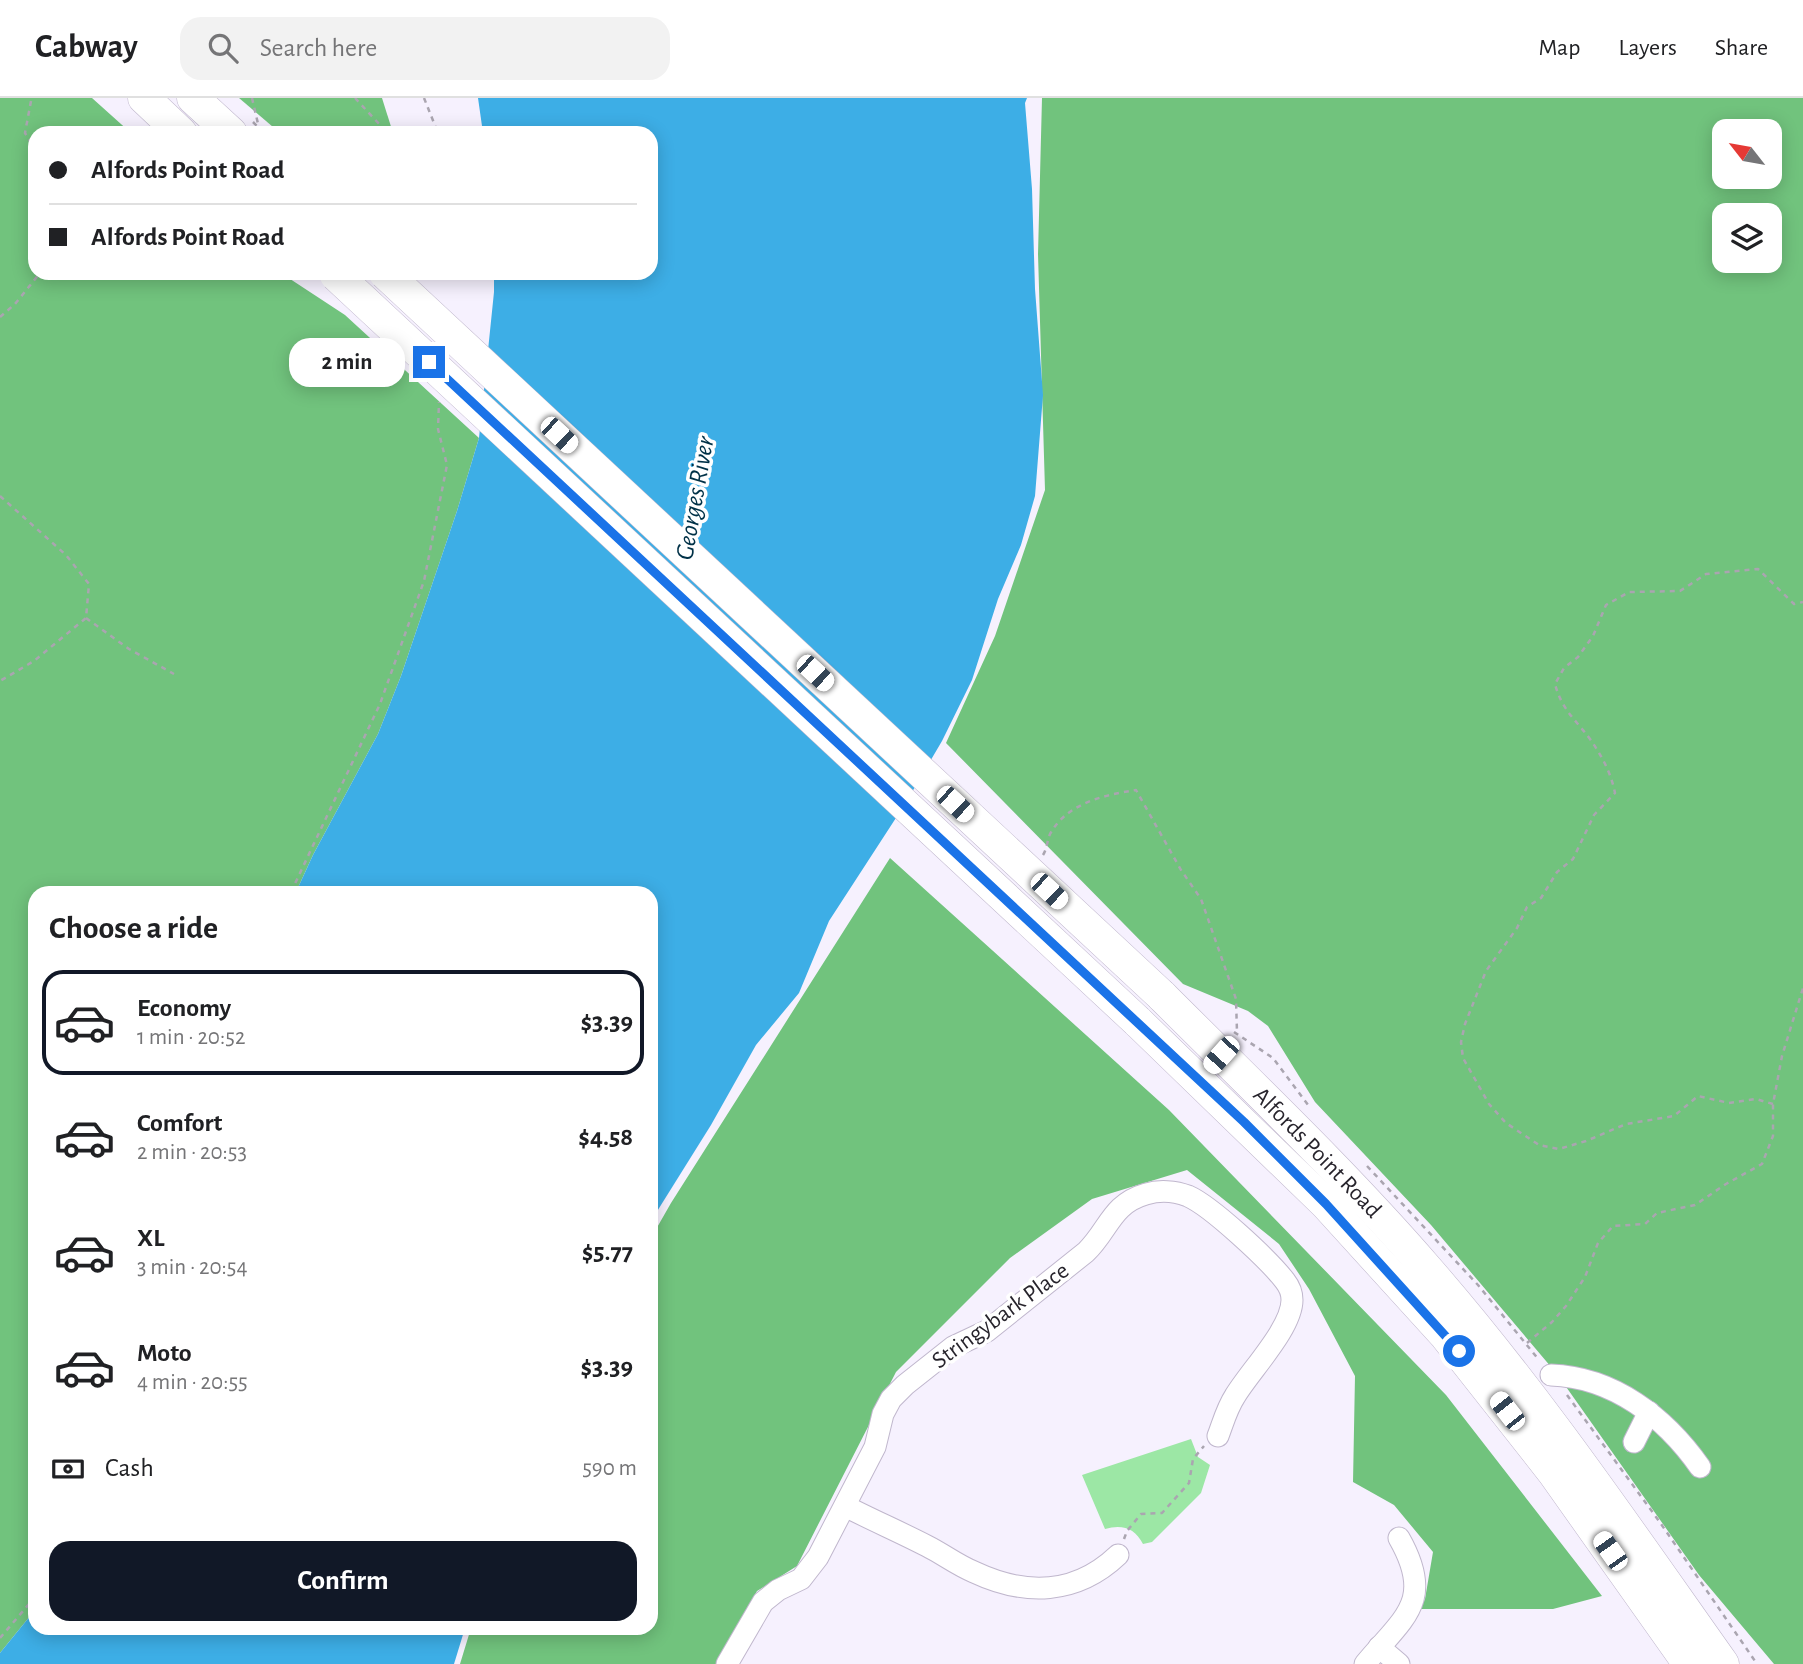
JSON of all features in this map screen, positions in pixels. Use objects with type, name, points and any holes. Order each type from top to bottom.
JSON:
[{"type":"highway","points":[[144,98],[174,126]]},
{"type":"highway","points":[[193,98],[223,126]]},
{"type":"highway","name":"Alfords Point Road","points":[[341,280],[1137,1021],[1326,1204],[1476,1371],[1560,1481],[1689,1664]]},
{"type":"highway","name":"Alfords Point Road","points":[[393,280],[1161,995],[1350,1185],[1448,1293],[1570,1447],[1723,1664]]},
{"type":"street","points":[[1198,1079],[1221,1055]]},
{"type":"street","name":"Stringybark Place","points":[[726,1664],[763,1601],[801,1579],[813,1565],[875,1447],[883,1414],[898,1391],[953,1347],[986,1331],[1080,1257],[1098,1239],[1109,1220],[1122,1206],[1138,1197],[1157,1192],[1186,1195],[1206,1206],[1279,1274],[1290,1290],[1291,1309],[1283,1328],[1233,1400],[1218,1436]]},
{"type":"street","points":[[1551,1375],[1581,1379],[1617,1392],[1649,1412],[1679,1439],[1700,1467]]},
{"type":"street","points":[[1634,1442],[1649,1412]]},
{"type":"street","points":[[845,1506],[924,1544],[974,1572],[1017,1586],[1043,1588],[1067,1585],[1091,1576],[1118,1555]]},
{"type":"street","points":[[1364,1664],[1408,1612],[1415,1593],[1414,1569],[1399,1538]]},
{"type":"street","points":[[1379,1647],[1399,1664]]},
{"type":"path","points":[[252,98],[259,126]]},
{"type":"path","points":[[355,98],[381,126]]},
{"type":"path","points":[[424,98],[435,126]]},
{"type":"path","points":[[28,138],[25,133],[31,101]]},
{"type":"path","points":[[0,317],[15,304],[34,280]]},
{"type":"path","points":[[294,886],[380,704],[424,581],[447,465],[438,429],[439,391]]},
{"type":"path","points":[[0,496],[66,555],[89,584],[86,618],[34,661],[0,681]]},
{"type":"path","points":[[1773,1104],[1756,1099],[1729,1103],[1698,1096],[1674,1116],[1626,1124],[1559,1149],[1539,1144],[1506,1123],[1477,1084],[1463,1058],[1461,1042],[1465,1024],[1486,971],[1517,928],[1527,907],[1541,898],[1557,872],[1573,859],[1594,814],[1615,793],[1611,773],[1590,739],[1560,701],[1555,684],[1564,667],[1578,657],[1593,636],[1606,605],[1629,592],[1680,591],[1706,574],[1758,569],[1794,604],[1803,602]]},
{"type":"path","points":[[86,618],[129,649],[174,674]]},
{"type":"path","points":[[1041,858],[1052,831],[1070,813],[1099,797],[1136,790],[1181,870],[1201,899],[1236,999],[1237,1034],[1221,1055]]},
{"type":"path","points":[[1523,1348],[1566,1306],[1585,1277],[1598,1242],[1613,1226],[1645,1224],[1657,1213],[1695,1205],[1762,1164],[1773,1136],[1773,1104],[1782,1056],[1803,988]]},
{"type":"path","points":[[1118,1555],[1127,1531],[1142,1514],[1162,1513],[1189,1483],[1193,1459],[1202,1447],[1218,1436]]},
{"type":"path","points":[[0,1638],[28,1605]]},
{"type":"green space","points":[[0,98],[92,98],[123,126],[28,126],[28,280],[292,280],[345,315],[479,438],[401,676],[378,734],[299,886],[28,886],[28,1619],[0,1653]]},
{"type":"green space","points":[[239,98],[382,98],[391,126],[272,126]]},
{"type":"green space","points":[[1042,98],[1803,98],[1803,1664],[1774,1664],[1699,1575],[1557,1374],[1431,1225],[1315,1102],[1268,1026],[1248,1011],[1183,984],[946,743],[995,636],[1045,490],[1038,254]]},
{"type":"green space","points":[[890,858],[1169,1110],[1446,1395],[1602,1596],[1553,1609],[1420,1609],[1425,1599],[1433,1552],[1394,1505],[1353,1482],[1355,1376],[1309,1289],[1279,1244],[1187,1170],[1092,1199],[1010,1258],[896,1372],[797,1566],[757,1591],[717,1664],[460,1664],[469,1635],[658,1635],[658,1226]]},
{"type":"green space","points":[[1191,1439],[1198,1457],[1210,1465],[1201,1493],[1152,1542],[1143,1544],[1136,1534],[1127,1529],[1105,1529],[1082,1475]]},
{"type":"water","name":"Georges River","points":[[478,98],[1027,98],[1025,103],[1032,189],[1035,289],[1043,395],[1035,496],[1021,545],[998,599],[972,680],[942,741],[905,804],[829,921],[799,993],[756,1045],[711,1125],[658,1210],[658,886],[299,886],[378,734],[401,676],[457,511],[479,438],[494,280],[658,280],[658,126],[482,126]]},
{"type":"water","points":[[28,1619],[28,1635],[463,1635],[454,1664],[0,1664],[0,1653]]},
{"type":"route","points":[[429,362],[1244,1122],[1326,1204],[1459,1351]]}]
